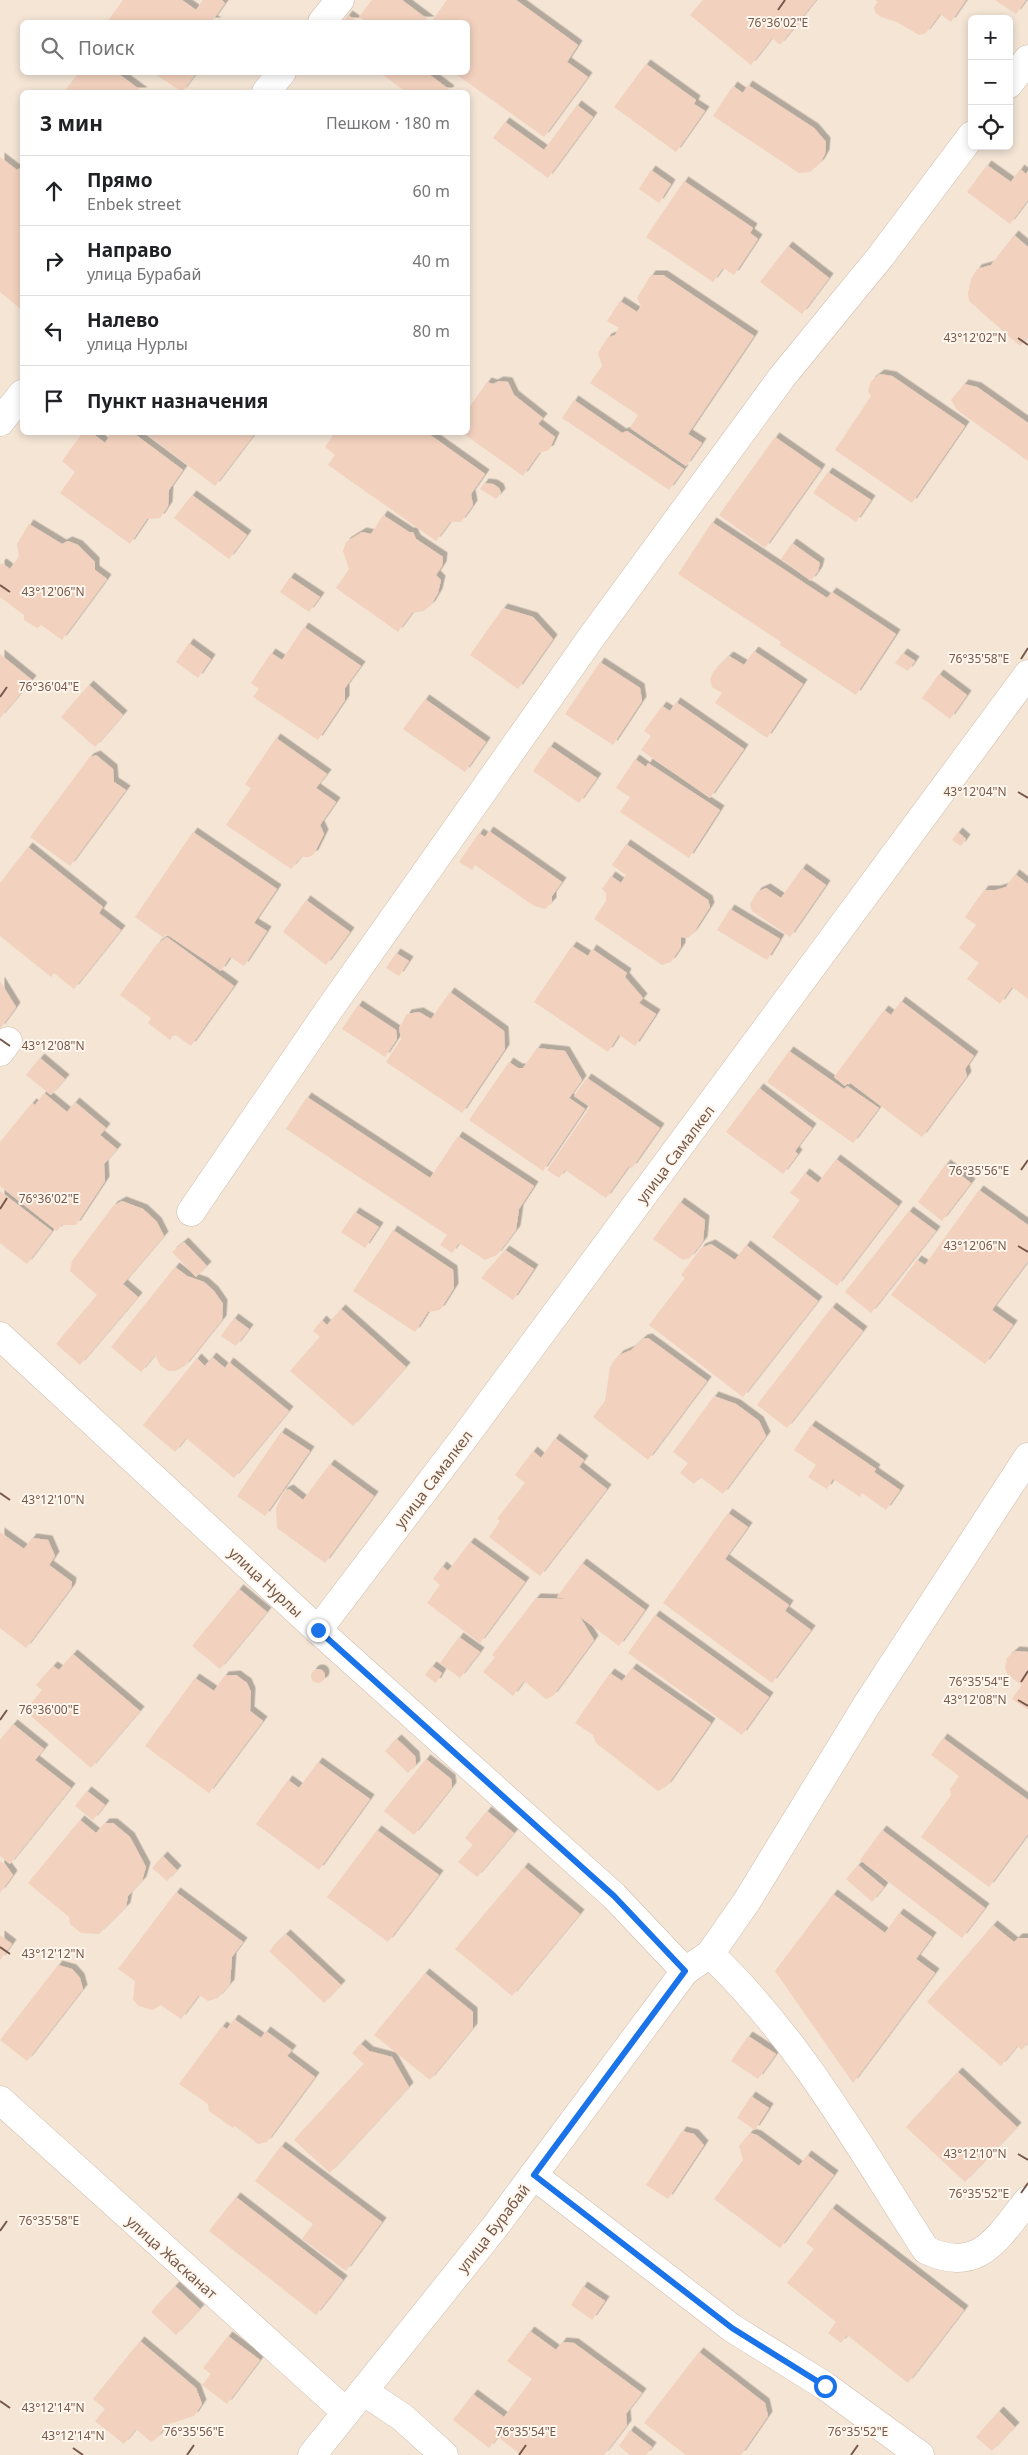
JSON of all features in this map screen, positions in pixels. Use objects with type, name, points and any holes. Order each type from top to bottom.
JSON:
[{"type":"street","points":[[324,20],[340,0]]},
{"type":"street","points":[[1013,79],[1028,59]]},
{"type":"street","points":[[268,90],[280,75]]},
{"type":"street","points":[[191,1212],[341,993],[599,627],[782,377],[881,256],[968,140]]},
{"type":"street","points":[[0,422],[20,397]]},
{"type":"street","name":"улица Самалкел","points":[[318,1630],[470,1430],[1028,674]]},
{"type":"street","name":"улица Нурлы","points":[[0,1336],[318,1630],[614,1896],[685,1971]]},
{"type":"street","points":[[1028,1457],[866,1706],[747,1902],[710,1954],[743,1985],[824,2091],[926,2250],[950,2260],[972,2257],[993,2243],[1028,2200]]},
{"type":"street","name":"улица Бурабай","points":[[312,2455],[534,2175],[685,1971],[710,1954]]},
{"type":"street","name":"улица Жасканат","points":[[0,2100],[346,2412]]},
{"type":"street","points":[[534,2175],[732,2328],[825,2386],[920,2455]]},
{"type":"street","points":[[363,2391],[402,2417],[444,2455]]},
{"type":"shaded area","points":[[0,0],[1028,0],[1028,2455],[0,2455]]},
{"type":"building","points":[[123,0],[182,0],[196,10],[203,0],[222,0],[225,3],[213,20],[108,20]]},
{"type":"building","points":[[372,0],[402,0],[429,20],[364,20],[359,17]]},
{"type":"building","points":[[447,0],[516,0],[578,45],[567,62],[588,77],[544,137],[457,75],[470,75],[470,20],[432,20]]},
{"type":"building","points":[[703,0],[816,0],[780,45],[772,38],[751,65],[690,15]]},
{"type":"building","points":[[875,0],[966,0],[951,22],[940,14],[926,33],[919,35],[897,22],[881,17],[875,12],[874,7],[878,2]]},
{"type":"building","points":[[995,0],[1026,0],[1016,14]]},
{"type":"building","points":[[348,15],[355,20],[344,20]]},
{"type":"building","points":[[646,64],[696,100],[694,104],[705,111],[676,152],[614,107]]},
{"type":"building","points":[[77,75],[120,75],[140,90],[66,90]]},
{"type":"building","points":[[156,75],[195,75],[184,90],[179,90]]},
{"type":"building","points":[[383,75],[430,75],[450,90],[403,90]]},
{"type":"building","points":[[748,85],[814,128],[826,142],[825,154],[820,163],[810,172],[799,173],[713,116],[733,86],[743,93]]},
{"type":"building","points":[[577,105],[593,117],[548,178],[493,138],[505,122],[544,150]]},
{"type":"building","points":[[0,157],[17,170],[20,168],[20,308],[0,292]]},
{"type":"building","points":[[987,165],[1011,182],[1020,169],[1026,174],[1028,171],[1028,200],[1010,224],[967,192]]},
{"type":"building","points":[[651,170],[671,184],[659,203],[639,189]]},
{"type":"building","points":[[684,181],[753,228],[750,233],[758,239],[734,275],[723,268],[713,282],[646,237]]},
{"type":"building","points":[[1014,235],[1028,247],[1028,337],[1020,346],[969,301],[968,293],[971,279],[977,269],[991,265]]},
{"type":"building","points":[[788,246],[829,278],[802,314],[760,282]]},
{"type":"building","points":[[651,275],[663,275],[754,336],[688,434],[702,443],[686,466],[630,428],[638,415],[590,383],[602,366],[598,353],[607,338],[615,335],[619,328],[607,321],[620,301],[637,312],[641,306],[637,298]]},
{"type":"building","points":[[880,374],[892,376],[965,426],[912,503],[835,450],[871,396],[868,391],[871,381]]},
{"type":"building","points":[[499,381],[508,382],[514,395],[543,418],[538,424],[555,437],[549,450],[539,453],[523,476],[465,435],[470,435],[470,406],[487,382],[493,384]]},
{"type":"building","points":[[964,384],[977,387],[1028,423],[1028,461],[957,410],[951,400]]},
{"type":"building","points":[[574,400],[622,433],[627,431],[684,469],[669,490],[562,418]]},
{"type":"building","points":[[81,435],[95,435],[105,443],[110,435],[136,435],[183,470],[169,490],[168,506],[160,518],[147,519],[130,544],[60,493],[75,472],[62,461]]},
{"type":"building","points":[[148,435],[254,435],[215,486]]},
{"type":"building","points":[[333,435],[430,435],[485,474],[471,494],[473,505],[461,522],[450,522],[436,541],[328,465],[335,455],[325,447]]},
{"type":"building","points":[[775,437],[821,469],[765,548],[719,515]]},
{"type":"building","points":[[828,472],[871,500],[856,522],[813,493]]},
{"type":"building","points":[[484,483],[493,484],[499,488],[501,493],[496,499],[480,489]]},
{"type":"building","points":[[192,495],[247,535],[229,559],[174,518]]},
{"type":"building","points":[[383,515],[409,532],[413,532],[416,539],[443,557],[442,566],[436,575],[441,580],[438,593],[431,605],[424,611],[412,613],[398,632],[336,588],[349,569],[343,551],[346,542],[362,532],[371,534]]},
{"type":"building","points":[[712,522],[827,598],[832,592],[896,634],[856,695],[780,645],[781,642],[678,574]]},
{"type":"building","points":[[29,524],[62,544],[68,541],[78,545],[95,562],[95,570],[107,579],[62,640],[41,625],[37,628],[24,620],[24,615],[0,597],[0,565],[2,563],[10,569],[19,556],[17,544]]},
{"type":"building","points":[[792,543],[820,563],[818,571],[811,581],[781,559]]},
{"type":"building","points":[[290,577],[320,597],[309,612],[280,592]]},
{"type":"building","points":[[503,608],[533,617],[553,639],[518,689],[470,655]]},
{"type":"building","points":[[304,627],[361,666],[345,688],[345,700],[318,740],[253,697],[259,689],[251,683],[271,653],[282,660]]},
{"type":"building","points":[[189,643],[211,659],[198,678],[176,662]]},
{"type":"building","points":[[754,651],[803,684],[767,738],[715,703],[722,693],[712,687],[710,680],[713,672],[729,656],[744,665]]},
{"type":"building","points":[[903,653],[915,661],[908,671],[895,663]]},
{"type":"building","points":[[0,654],[32,680],[0,718]]},
{"type":"building","points":[[600,662],[640,688],[642,701],[613,745],[565,714]]},
{"type":"building","points":[[939,674],[967,695],[950,719],[922,698]]},
{"type":"building","points":[[89,685],[123,715],[95,747],[61,717]]},
{"type":"building","points":[[425,699],[486,742],[465,772],[403,729]]},
{"type":"building","points":[[676,702],[744,749],[710,798],[641,750],[651,736],[644,731],[662,706],[670,711]]},
{"type":"building","points":[[276,738],[327,774],[316,788],[336,802],[320,825],[324,834],[314,854],[309,857],[301,857],[291,869],[226,825],[251,788],[245,784]]},
{"type":"building","points":[[550,746],[597,778],[579,803],[533,771]]},
{"type":"building","points":[[96,755],[113,769],[114,782],[126,790],[70,866],[30,837],[89,758]]},
{"type":"building","points":[[635,759],[646,767],[648,763],[720,810],[689,858],[620,812],[630,797],[616,788]]},
{"type":"building","points":[[489,831],[562,882],[552,896],[552,902],[545,909],[534,906],[475,865],[472,870],[459,862],[479,833],[485,837]]},
{"type":"building","points":[[193,832],[277,889],[254,923],[267,931],[244,966],[230,957],[221,971],[166,934],[164,938],[135,917]]},
{"type":"building","points":[[958,832],[966,839],[961,846],[952,840]]},
{"type":"building","points":[[626,844],[708,900],[710,907],[694,932],[688,938],[681,937],[681,947],[671,962],[662,965],[594,919],[606,901],[606,893],[602,889],[611,876],[621,883],[626,875],[612,865]]},
{"type":"building","points":[[28,847],[103,907],[99,913],[121,930],[74,989],[54,973],[51,977],[0,936],[0,883]]},
{"type":"building","points":[[802,868],[826,885],[790,937],[752,911],[750,904],[757,892],[766,888],[781,898]]},
{"type":"building","points":[[1015,874],[1028,884],[1028,999],[1012,987],[1000,1004],[967,979],[979,963],[959,948],[976,925],[965,917],[984,890],[996,890],[1006,887]]},
{"type":"building","points":[[306,900],[350,932],[326,965],[283,932]]},
{"type":"building","points":[[730,909],[780,939],[767,960],[717,930]]},
{"type":"building","points":[[167,937],[234,986],[191,1046],[174,1034],[170,1040],[148,1023],[151,1018],[120,995],[157,944]]},
{"type":"building","points":[[572,946],[588,956],[592,949],[627,973],[625,977],[643,998],[639,1003],[656,1014],[635,1046],[619,1035],[608,1052],[534,1002]]},
{"type":"building","points":[[396,953],[409,961],[399,976],[386,968]]},
{"type":"building","points":[[0,981],[16,1007],[0,1029]]},
{"type":"building","points":[[450,992],[504,1031],[505,1049],[462,1113],[386,1062],[401,1039],[399,1028],[407,1014],[419,1012],[431,1019]]},
{"type":"building","points":[[901,1001],[974,1056],[965,1069],[967,1076],[922,1137],[849,1082],[845,1086],[834,1077],[884,1010],[891,1015]]},
{"type":"building","points":[[358,1005],[396,1030],[397,1039],[385,1057],[342,1029]]},
{"type":"building","points":[[537,1048],[565,1051],[582,1080],[569,1098],[585,1109],[543,1171],[469,1120],[509,1062],[518,1068],[523,1068]]},
{"type":"building","points":[[789,1051],[844,1089],[847,1086],[879,1108],[853,1143],[767,1082]]},
{"type":"building","points":[[40,1058],[65,1079],[51,1095],[26,1075]]},
{"type":"building","points":[[587,1078],[660,1128],[632,1168],[629,1166],[606,1198],[565,1170],[559,1178],[547,1170],[590,1107],[574,1096]]},
{"type":"building","points":[[759,1088],[812,1128],[795,1151],[798,1154],[783,1174],[726,1132]]},
{"type":"building","points":[[44,1093],[67,1112],[75,1102],[106,1128],[100,1135],[117,1149],[104,1164],[105,1181],[76,1225],[62,1225],[57,1231],[0,1186],[0,1142],[32,1103],[35,1105]]},
{"type":"building","points":[[307,1097],[430,1178],[458,1136],[534,1186],[519,1209],[516,1230],[497,1255],[485,1260],[459,1243],[452,1253],[440,1245],[447,1235],[286,1129]]},
{"type":"building","points":[[836,1159],[898,1206],[837,1286],[772,1237],[800,1200],[790,1193],[805,1173],[818,1183]]},
{"type":"building","points":[[946,1164],[971,1183],[942,1221],[918,1202]]},
{"type":"building","points":[[979,1190],[1028,1225],[1028,1261],[992,1310],[1013,1325],[985,1364],[891,1295],[917,1260],[925,1265]]},
{"type":"building","points":[[0,1191],[52,1231],[27,1264],[0,1243]]},
{"type":"building","points":[[122,1201],[143,1209],[157,1222],[164,1236],[123,1284],[138,1297],[80,1365],[56,1344],[97,1295],[70,1271],[72,1261],[113,1206]]},
{"type":"building","points":[[680,1202],[705,1220],[703,1241],[690,1258],[683,1260],[653,1239]]},
{"type":"building","points":[[909,1211],[936,1231],[871,1313],[845,1292]]},
{"type":"building","points":[[355,1212],[379,1227],[365,1248],[341,1232]]},
{"type":"building","points":[[393,1230],[453,1270],[454,1288],[440,1310],[428,1312],[415,1332],[353,1291]]},
{"type":"building","points":[[184,1242],[207,1266],[196,1277],[172,1252]]},
{"type":"building","points":[[711,1244],[735,1260],[746,1245],[818,1301],[743,1397],[649,1325],[685,1278],[681,1275],[701,1248]]},
{"type":"building","points":[[505,1250],[534,1269],[513,1300],[481,1278]]},
{"type":"building","points":[[175,1267],[187,1276],[204,1282],[214,1291],[223,1304],[222,1320],[185,1366],[175,1371],[168,1371],[160,1365],[155,1355],[141,1372],[111,1347]]},
{"type":"building","points":[[832,1307],[863,1331],[787,1428],[757,1405]]},
{"type":"building","points":[[341,1309],[406,1367],[353,1426],[290,1371],[320,1337],[313,1331],[322,1320],[327,1325]]},
{"type":"building","points":[[234,1318],[249,1329],[236,1346],[221,1336]]},
{"type":"building","points":[[648,1338],[707,1381],[648,1460],[593,1417],[605,1401],[610,1367],[613,1362],[619,1355],[631,1350],[643,1339]]},
{"type":"building","points":[[212,1357],[225,1368],[229,1362],[289,1411],[234,1478],[186,1438],[175,1452],[143,1425],[197,1358],[205,1366]]},
{"type":"building","points":[[714,1396],[736,1404],[759,1421],[766,1436],[723,1494],[700,1477],[694,1484],[680,1473],[688,1463],[673,1452]]},
{"type":"building","points":[[811,1425],[876,1469],[874,1472],[900,1490],[886,1510],[862,1493],[860,1497],[833,1479],[827,1489],[808,1477],[816,1465],[794,1450]]},
{"type":"building","points":[[281,1432],[310,1451],[265,1516],[237,1496]]},
{"type":"building","points":[[555,1438],[584,1460],[579,1467],[607,1489],[540,1576],[489,1537],[500,1521],[497,1519],[525,1483],[515,1475],[533,1451],[541,1458]]},
{"type":"building","points":[[330,1464],[374,1496],[325,1563],[277,1528],[276,1509],[283,1492],[289,1489],[303,1500]]},
{"type":"building","points":[[728,1513],[748,1527],[725,1559],[789,1605],[785,1611],[811,1630],[772,1683],[663,1603]]},
{"type":"building","points":[[0,1532],[24,1549],[32,1538],[48,1540],[55,1556],[49,1565],[72,1582],[71,1588],[26,1648],[0,1628]]},
{"type":"building","points":[[470,1542],[525,1582],[480,1643],[427,1603],[440,1585],[433,1579],[442,1566],[448,1571]]},
{"type":"building","points":[[582,1563],[645,1610],[619,1646],[580,1617],[594,1640],[553,1696],[546,1699],[524,1681],[513,1696],[483,1672],[495,1657],[492,1655],[536,1598],[566,1599],[557,1597]]},
{"type":"building","points":[[239,1589],[267,1612],[220,1669],[192,1646]]},
{"type":"building","points":[[655,1615],[769,1697],[742,1735],[628,1653]]},
{"type":"building","points":[[459,1637],[480,1652],[460,1678],[440,1663]]},
{"type":"building","points":[[1015,1651],[1028,1652],[1028,1710],[1012,1699],[1022,1685],[1008,1675],[1005,1668],[1007,1658]]},
{"type":"building","points":[[73,1654],[140,1711],[91,1768],[25,1711],[42,1690],[36,1685],[53,1666],[59,1670]]},
{"type":"building","points":[[432,1666],[442,1673],[436,1683],[425,1675]]},
{"type":"building","points":[[632,1668],[711,1723],[667,1786],[658,1791],[596,1743],[593,1735],[575,1723],[610,1673],[622,1681]]},
{"type":"building","points":[[318,1669],[323,1671],[325,1676],[323,1681],[318,1683],[313,1681],[311,1676],[313,1671]]},
{"type":"building","points":[[236,1675],[247,1683],[251,1692],[250,1711],[263,1721],[209,1793],[145,1746],[195,1678],[214,1691],[224,1676]]},
{"type":"building","points":[[13,1724],[44,1749],[35,1760],[71,1788],[10,1864],[0,1856],[0,1740]]},
{"type":"building","points":[[943,1738],[1028,1800],[1028,1834],[989,1887],[921,1837],[951,1795],[950,1789],[959,1776],[931,1755]]},
{"type":"building","points":[[397,1739],[415,1756],[416,1765],[408,1773],[385,1751]]},
{"type":"building","points":[[426,1759],[451,1779],[452,1787],[414,1835],[384,1811]]},
{"type":"building","points":[[318,1762],[370,1799],[319,1870],[256,1824],[288,1780],[299,1788]]},
{"type":"building","points":[[87,1791],[105,1805],[93,1820],[75,1806]]},
{"type":"building","points":[[487,1811],[514,1833],[477,1877],[458,1862],[473,1845],[465,1838]]},
{"type":"building","points":[[80,1820],[96,1833],[105,1823],[113,1823],[130,1837],[146,1867],[142,1881],[128,1896],[126,1907],[99,1934],[81,1933],[70,1924],[69,1917],[28,1883]]},
{"type":"building","points":[[377,1830],[439,1875],[388,1942],[327,1897]]},
{"type":"building","points":[[882,1830],[985,1908],[962,1938],[860,1860]]},
{"type":"building","points":[[163,1856],[177,1870],[167,1881],[152,1868]]},
{"type":"building","points":[[0,1861],[5,1864],[13,1875],[0,1893]]},
{"type":"building","points":[[858,1865],[884,1887],[872,1902],[846,1879]]},
{"type":"building","points":[[524,1867],[580,1914],[512,1996],[455,1949]]},
{"type":"building","points":[[176,1892],[243,1942],[232,1957],[230,1984],[218,1998],[208,2001],[199,1995],[181,2019],[161,2005],[152,2010],[139,2006],[133,2000],[135,1981],[118,1969]]},
{"type":"building","points":[[833,1894],[885,1933],[899,1913],[932,1937],[916,1959],[935,1973],[853,2083],[775,1971]]},
{"type":"building","points":[[993,1925],[1014,1942],[1018,1938],[1028,1938],[1028,2043],[1022,2050],[1017,2046],[1001,2066],[927,2002]]},
{"type":"building","points":[[286,1934],[341,1985],[324,2003],[269,1951]]},
{"type":"building","points":[[0,1935],[12,1944],[0,1960]]},
{"type":"building","points":[[58,1965],[72,1969],[80,1978],[83,1989],[27,2061],[0,2040]]},
{"type":"building","points":[[425,1973],[473,2012],[473,2028],[430,2080],[374,2035]]},
{"type":"building","points":[[234,2019],[261,2038],[266,2031],[292,2050],[287,2056],[315,2077],[267,2142],[258,2144],[235,2126],[233,2128],[209,2111],[208,2104],[179,2084],[222,2026],[227,2029]]},
{"type":"building","points":[[748,2036],[776,2054],[758,2079],[731,2061]]},
{"type":"building","points":[[361,2044],[369,2051],[392,2057],[409,2087],[330,2173],[294,2140],[364,2064],[352,2053]]},
{"type":"building","points":[[958,2072],[1017,2127],[965,2182],[906,2127]]},
{"type":"building","points":[[751,2096],[769,2108],[755,2130],[737,2118]]},
{"type":"building","points":[[682,2131],[694,2134],[704,2145],[668,2199],[646,2185]]},
{"type":"building","points":[[750,2133],[757,2135],[799,2166],[807,2155],[834,2175],[780,2248],[714,2199],[743,2160],[739,2146]]},
{"type":"building","points":[[281,2146],[382,2222],[346,2271],[302,2239],[313,2224],[255,2181]]},
{"type":"building","points":[[236,2197],[343,2280],[316,2315],[209,2231]]},
{"type":"building","points":[[832,2208],[964,2310],[908,2383],[847,2335],[841,2343],[828,2333],[836,2322],[787,2283],[814,2249],[806,2243]]},
{"type":"building","points":[[175,2286],[200,2309],[176,2335],[151,2312]]},
{"type":"building","points":[[583,2286],[605,2301],[592,2320],[571,2305]]},
{"type":"building","points":[[530,2331],[556,2350],[562,2342],[574,2343],[642,2393],[626,2414],[627,2425],[604,2455],[521,2455],[498,2437],[489,2448],[453,2420],[473,2394],[504,2417],[532,2379],[507,2361]]},
{"type":"building","points":[[228,2336],[260,2360],[227,2404],[202,2385],[211,2374],[203,2368]]},
{"type":"building","points":[[140,2341],[196,2388],[202,2404],[194,2416],[166,2425],[157,2438],[151,2442],[136,2429],[124,2444],[95,2421],[105,2409],[93,2399]]},
{"type":"building","points":[[699,2352],[765,2403],[768,2416],[741,2455],[686,2455],[644,2423]]},
{"type":"building","points":[[999,2411],[1015,2427],[992,2451],[976,2437]]},
{"type":"building","points":[[630,2430],[652,2447],[646,2455],[630,2455],[619,2446]]},
{"type":"route","points":[[318,1630],[614,1896],[685,1971],[534,2175],[732,2328],[825,2386]]}]
